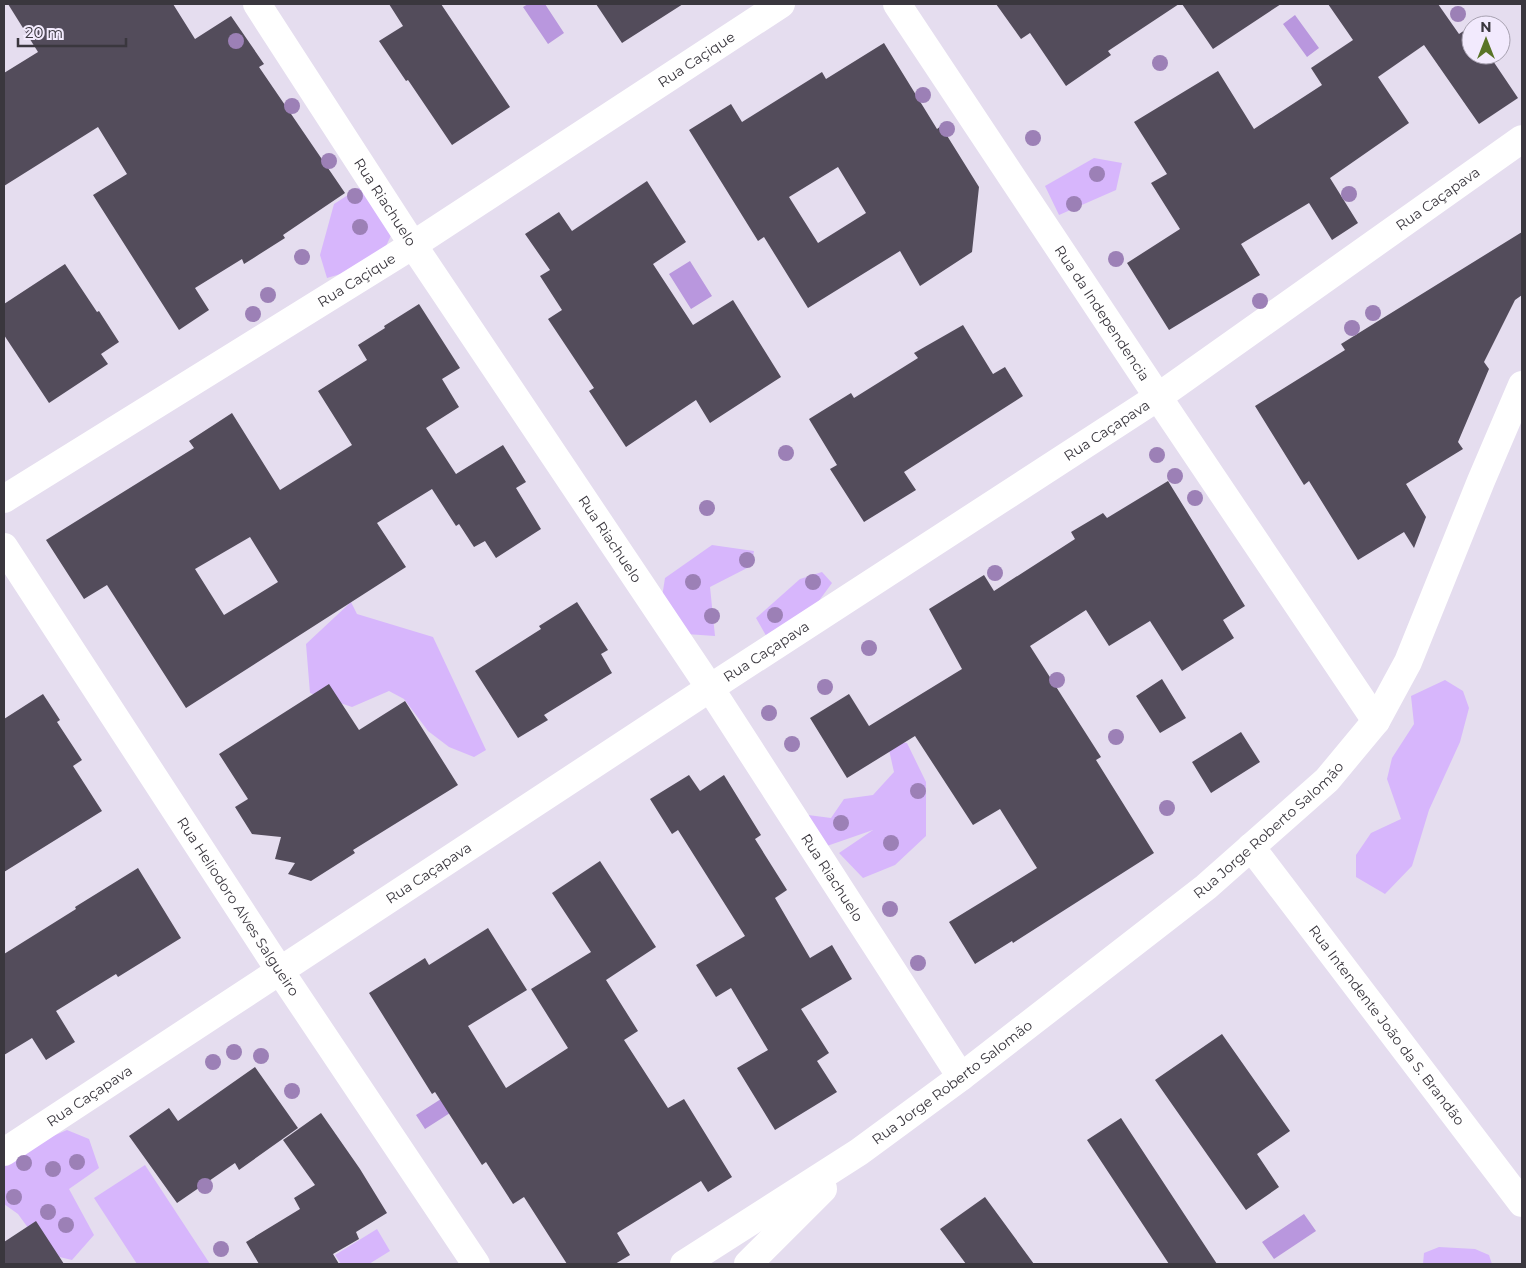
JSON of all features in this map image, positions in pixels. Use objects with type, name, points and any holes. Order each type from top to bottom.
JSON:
[{"type":"street","name":"Rua Riachuelo","points":[[257,4],[412,245],[710,688],[961,1077]]},
{"type":"street","name":"Rua Caçique","points":[[4,500],[412,245],[781,4]]},
{"type":"street","name":"Rua da Independencia","points":[[897,4],[1376,721]]},
{"type":"street","name":"Rua Caçapava","points":[[4,1152],[710,688],[1158,397],[1522,139]]},
{"type":"street","name":"Rua Jorge Roberto Salomão","points":[[684,1264],[859,1152],[961,1077],[1206,887],[1327,780],[1376,721],[1408,662],[1481,480],[1522,385]]},
{"type":"street","name":"Rua Heliodoro Alves Salgueiro","points":[[4,547],[280,971],[476,1264]]},
{"type":"street","name":"Rua Intendente João da S. Brandão","points":[[1251,847],[1522,1203]]},
{"type":"street","name":"Rua Jorge Roberto Salomão","points":[[748,1264],[859,1152]]},
{"type":"shaded area","points":[[528,4],[545,4],[564,33],[548,44],[523,7]]},
{"type":"shaded area","points":[[1295,15],[1319,48],[1307,57],[1283,24]]},
{"type":"shaded area","points":[[1094,158],[1122,163],[1116,190],[1059,215],[1045,186]]},
{"type":"shaded area","points":[[362,186],[395,227],[378,263],[327,278],[320,255],[334,204]]},
{"type":"shaded area","points":[[690,261],[712,296],[691,309],[669,274]]},
{"type":"shaded area","points":[[712,545],[754,551],[751,566],[710,587],[715,636],[686,634],[660,610],[665,578]]},
{"type":"shaded area","points":[[822,572],[832,583],[791,639],[768,639],[756,618],[800,579]]},
{"type":"shaded area","points":[[351,602],[357,614],[433,637],[486,750],[474,757],[449,747],[428,731],[404,699],[389,691],[352,707],[310,693],[306,644]]},
{"type":"shaded area","points":[[1445,680],[1463,691],[1469,708],[1460,742],[1429,810],[1412,866],[1385,894],[1356,877],[1356,855],[1371,833],[1401,819],[1387,779],[1392,758],[1414,724],[1411,696]]},
{"type":"shaded area","points":[[887,741],[907,743],[926,782],[926,836],[895,865],[863,878],[839,853],[873,830],[824,847],[808,815],[831,818],[844,799],[873,795],[894,772]]},
{"type":"shaded area","points":[[455,1090],[464,1104],[425,1129],[416,1115]]},
{"type":"shaded area","points":[[67,1130],[89,1139],[99,1168],[69,1189],[94,1235],[72,1260],[47,1254],[18,1214],[4,1204],[4,1165],[18,1151]]},
{"type":"shaded area","points":[[145,1165],[210,1264],[137,1264],[94,1198]]},
{"type":"shaded area","points":[[1304,1214],[1316,1231],[1274,1259],[1262,1242]]},
{"type":"shaded area","points":[[377,1229],[390,1251],[369,1264],[341,1264],[335,1255]]},
{"type":"shaded area","points":[[1439,1247],[1475,1249],[1489,1255],[1492,1264],[1423,1264],[1424,1253]]},
{"type":"building","points":[[8,4],[173,4],[195,39],[231,16],[264,64],[259,67],[345,193],[283,235],[285,238],[244,264],[242,259],[195,288],[209,310],[179,330],[93,195],[127,174],[98,127],[4,186],[4,73],[38,52]]},
{"type":"building","points":[[389,4],[441,4],[510,107],[452,145],[379,41],[403,26]]},
{"type":"building","points":[[596,4],[683,4],[622,43]]},
{"type":"building","points":[[996,4],[1179,4],[1108,51],[1111,55],[1066,86],[1030,33],[1021,39]]},
{"type":"building","points":[[1182,4],[1281,4],[1213,49]]},
{"type":"building","points":[[1328,4],[1438,4],[1459,34],[1461,33],[1461,65],[1496,65],[1518,98],[1479,124],[1424,45],[1378,77],[1409,123],[1330,178],[1358,223],[1332,240],[1309,203],[1241,244],[1260,275],[1169,330],[1127,263],[1180,229],[1151,183],[1167,174],[1134,122],[1218,71],[1254,129],[1322,85],[1311,68],[1353,40]]},
{"type":"building","points":[[884,43],[937,129],[941,126],[979,187],[972,252],[920,286],[900,251],[808,308],[764,237],[758,241],[689,130],[731,104],[742,122],[822,72],[826,79]],"holes":[[[838,167],[866,213],[818,243],[789,197]]]},
{"type":"building","points":[[647,181],[686,242],[653,264],[693,325],[733,300],[781,377],[710,423],[696,400],[626,447],[589,391],[594,388],[548,319],[562,310],[540,276],[550,270],[525,234],[559,212],[572,231]]},
{"type":"building","points":[[1522,232],[1522,295],[1515,300],[1484,362],[1489,369],[1458,442],[1463,449],[1406,484],[1426,517],[1414,548],[1404,532],[1358,560],[1309,481],[1304,485],[1255,406],[1345,350],[1341,344]]},
{"type":"building","points":[[65,264],[119,342],[101,354],[108,364],[49,403],[4,335],[4,304]]},
{"type":"building","points":[[419,304],[460,368],[442,379],[459,407],[426,428],[456,474],[503,445],[526,482],[516,488],[541,529],[496,558],[485,541],[474,547],[459,524],[456,526],[432,489],[377,523],[406,567],[186,708],[107,585],[84,599],[46,540],[194,448],[189,441],[232,413],[280,490],[352,445],[318,391],[367,360],[358,345],[385,328],[384,326]],"holes":[[[250,537],[278,582],[224,615],[195,569]]]},
{"type":"building","points":[[963,325],[993,374],[1005,367],[1023,396],[904,472],[916,490],[864,522],[830,469],[837,465],[809,419],[851,393],[854,398],[918,358],[914,353]]},
{"type":"building","points":[[1168,481],[1245,606],[1223,620],[1234,638],[1182,671],[1150,621],[1109,646],[1086,610],[1030,646],[1101,757],[1096,760],[1154,853],[1013,943],[1012,941],[975,964],[949,922],[1037,868],[1000,809],[973,825],[915,736],[847,778],[810,718],[849,694],[869,726],[962,669],[929,609],[984,575],[994,591],[1075,539],[1071,532],[1103,513],[1107,518]]},
{"type":"building","points":[[577,602],[608,650],[601,654],[612,673],[544,715],[548,720],[518,738],[475,671],[541,629],[539,626]]},
{"type":"building","points":[[1162,679],[1186,718],[1160,733],[1136,696]]},
{"type":"building","points":[[329,684],[359,730],[405,701],[458,785],[353,850],[355,853],[311,881],[288,874],[295,863],[275,859],[281,837],[252,834],[235,807],[248,799],[219,754]]},
{"type":"building","points":[[43,694],[60,720],[57,722],[82,760],[73,766],[102,811],[4,872],[4,719]]},
{"type":"building","points":[[1241,732],[1260,762],[1211,793],[1192,762]]},
{"type":"building","points":[[689,775],[700,791],[724,775],[761,835],[755,839],[787,890],[775,898],[810,958],[832,945],[852,979],[801,1009],[829,1053],[817,1061],[837,1092],[775,1130],[737,1068],[768,1050],[731,988],[716,997],[696,965],[745,936],[678,830],[672,834],[650,799]]},
{"type":"building","points":[[600,861],[656,947],[606,980],[638,1031],[624,1040],[668,1108],[684,1099],[732,1177],[708,1192],[701,1181],[617,1233],[630,1255],[615,1264],[567,1264],[524,1197],[513,1204],[486,1162],[482,1165],[435,1092],[432,1094],[369,993],[425,958],[429,965],[488,928],[527,990],[468,1026],[506,1088],[568,1048],[531,989],[591,952],[552,893]]},
{"type":"building","points":[[138,868],[181,938],[118,977],[116,974],[56,1011],[75,1042],[46,1060],[32,1038],[4,1055],[4,954]]},
{"type":"building","points":[[1222,1034],[1290,1131],[1257,1154],[1279,1187],[1246,1210],[1155,1080]]},
{"type":"building","points":[[255,1067],[298,1128],[239,1170],[235,1163],[177,1203],[129,1136],[169,1108],[178,1121]]},
{"type":"building","points":[[321,1113],[360,1169],[387,1213],[356,1232],[359,1239],[333,1254],[339,1264],[259,1264],[246,1242],[300,1209],[294,1198],[315,1185],[283,1140]]},
{"type":"building","points":[[1121,1118],[1217,1264],[1169,1264],[1087,1140]]},
{"type":"building","points":[[985,1197],[1034,1264],[966,1264],[940,1229]]},
{"type":"building","points":[[36,1221],[64,1264],[4,1264],[4,1242]]}]
